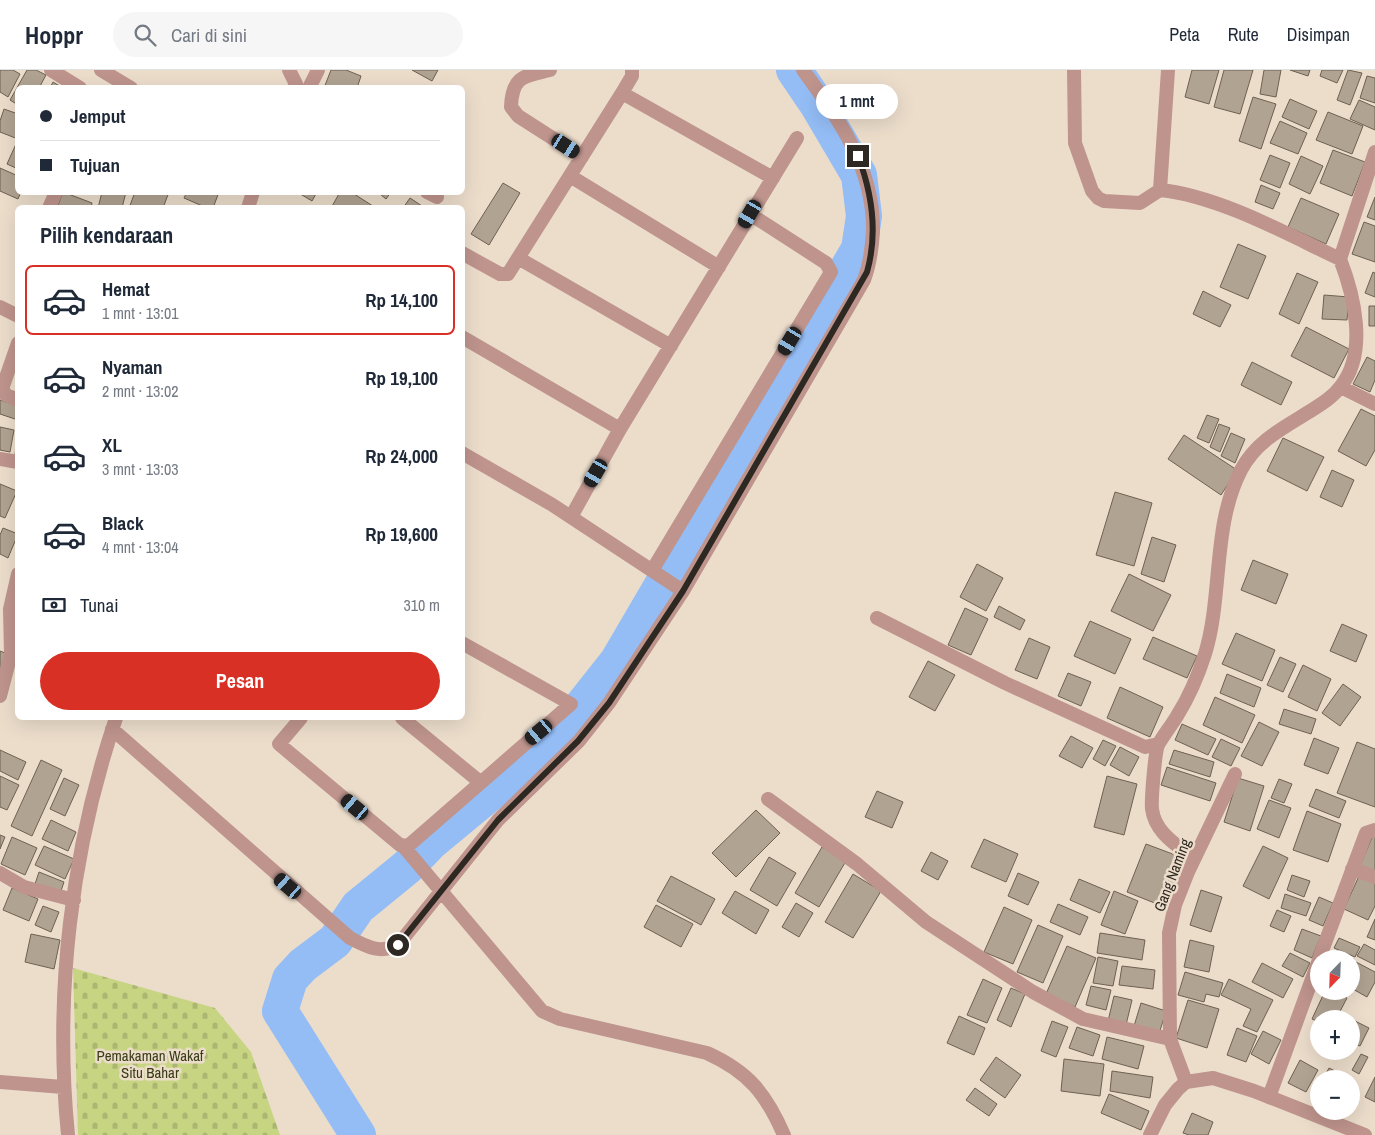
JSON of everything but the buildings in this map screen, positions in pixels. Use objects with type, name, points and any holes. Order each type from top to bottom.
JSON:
[{"type":"street","points":[[51,70],[75,85]]},
{"type":"street","points":[[101,70],[126,85]]},
{"type":"street","points":[[289,70],[294,77],[296,85]]},
{"type":"street","points":[[310,85],[318,70]]},
{"type":"street","points":[[550,70],[522,76],[517,80],[510,107],[518,116],[582,157]]},
{"type":"street","points":[[465,255],[504,275],[508,274],[622,93],[632,76],[632,70]]},
{"type":"street","points":[[668,580],[864,280],[870,261],[872,201],[866,176],[858,156],[835,114],[803,70]]},
{"type":"street","points":[[1074,70],[1075,143],[1096,196],[1104,201],[1135,203],[1144,201],[1160,190],[1180,193],[1228,208],[1269,225],[1340,259]]},
{"type":"street","points":[[1160,190],[1168,70]]},
{"type":"street","points":[[622,93],[773,178]]},
{"type":"street","points":[[571,516],[620,429],[797,138]]},
{"type":"street","points":[[1194,859],[1161,832],[1154,820],[1152,799],[1158,744],[1183,706],[1195,682],[1205,652],[1219,574],[1226,516],[1241,470],[1260,444],[1278,430],[1330,398],[1341,387],[1352,364],[1356,333],[1351,287],[1340,259],[1375,152]]},
{"type":"street","points":[[570,176],[719,266]]},
{"type":"street","points":[[68,1135],[63,1088],[62,1023],[74,900],[84,828],[94,785],[114,724],[350,938],[373,949],[390,949],[398,945],[498,820],[590,727],[831,272],[826,263],[750,214]]},
{"type":"street","points":[[518,258],[671,346]]},
{"type":"street","points":[[0,307],[15,314]]},
{"type":"street","points":[[465,339],[620,429]]},
{"type":"street","points":[[15,351],[2,388],[6,395],[15,399]]},
{"type":"street","points":[[1341,387],[1375,404]]},
{"type":"street","points":[[465,455],[571,516],[668,580]]},
{"type":"street","points":[[0,459],[15,462]]},
{"type":"street","points":[[0,696],[12,673],[11,654],[5,627],[15,587]]},
{"type":"street","points":[[877,618],[1004,683],[1145,747],[1158,744]]},
{"type":"street","points":[[404,847],[410,845],[480,782],[572,704],[465,645]]},
{"type":"street","points":[[299,720],[279,744],[404,847],[443,891],[542,1011],[560,1019],[707,1053],[728,1062],[748,1078],[765,1096],[784,1135]]},
{"type":"street","points":[[404,720],[480,782]]},
{"type":"street","name":"Gang Naming","points":[[1186,1082],[1170,1039],[1169,933],[1175,905],[1194,859],[1235,774]]},
{"type":"street","points":[[768,799],[857,864],[926,922],[1033,992],[1083,1019],[1170,1039]]},
{"type":"street","points":[[1322,950],[1366,833],[1375,830]]},
{"type":"street","points":[[1352,869],[1375,877]]},
{"type":"street","points":[[0,873],[24,887],[74,900]]},
{"type":"street","points":[[1269,1097],[1310,984]]},
{"type":"street","points":[[1150,1135],[1168,1100],[1186,1082],[1201,1078],[1221,1080],[1365,1135]]},
{"type":"street","points":[[0,1082],[63,1088]]},
{"type":"green space","name":"Pemakaman Wakaf Situ Bahar","points":[[73,968],[215,1008],[251,1052],[280,1135],[78,1135]]},
{"type":"waterway","points":[[358,1135],[280,1011],[290,979],[303,965],[335,941],[358,907],[407,867],[430,843],[501,784],[575,715],[617,662],[859,249],[864,216],[859,175],[819,107],[794,70]]},
{"type":"route","points":[[398,945],[498,820],[557,763],[590,727],[609,703],[683,591],[864,280],[872,246],[872,201],[866,176],[858,156]]}]
